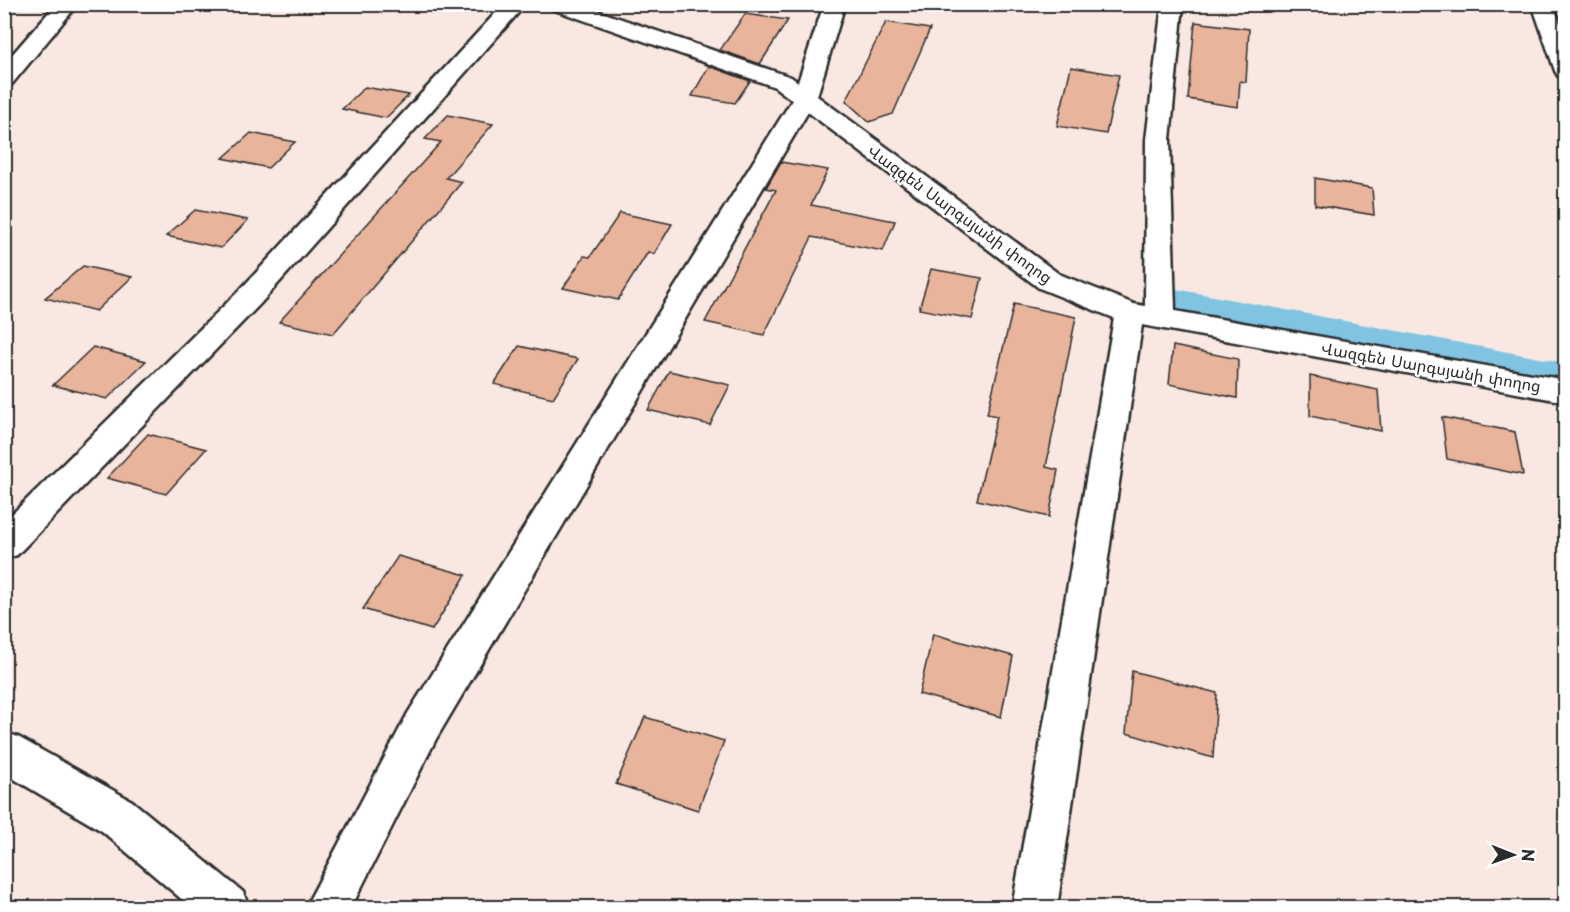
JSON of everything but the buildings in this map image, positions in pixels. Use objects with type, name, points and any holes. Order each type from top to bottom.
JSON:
[{"type":"street","points":[[4,79],[68,4]]},
{"type":"street","points":[[4,544],[250,297],[516,4]]},
{"type":"street","name":"Վազգեն Սարգսյանի փողոց","points":[[556,4],[783,82],[1049,281],[1145,316],[1566,391]]},
{"type":"street","points":[[327,908],[422,726],[804,99],[835,4]]},
{"type":"street","points":[[1034,908],[1145,316],[1158,140],[1173,4]]},
{"type":"street","points":[[1542,4],[1566,71]]},
{"type":"street","points":[[4,751],[117,816],[227,908]]},
{"type":"waterway","points":[[1176,300],[1566,375]]}]
